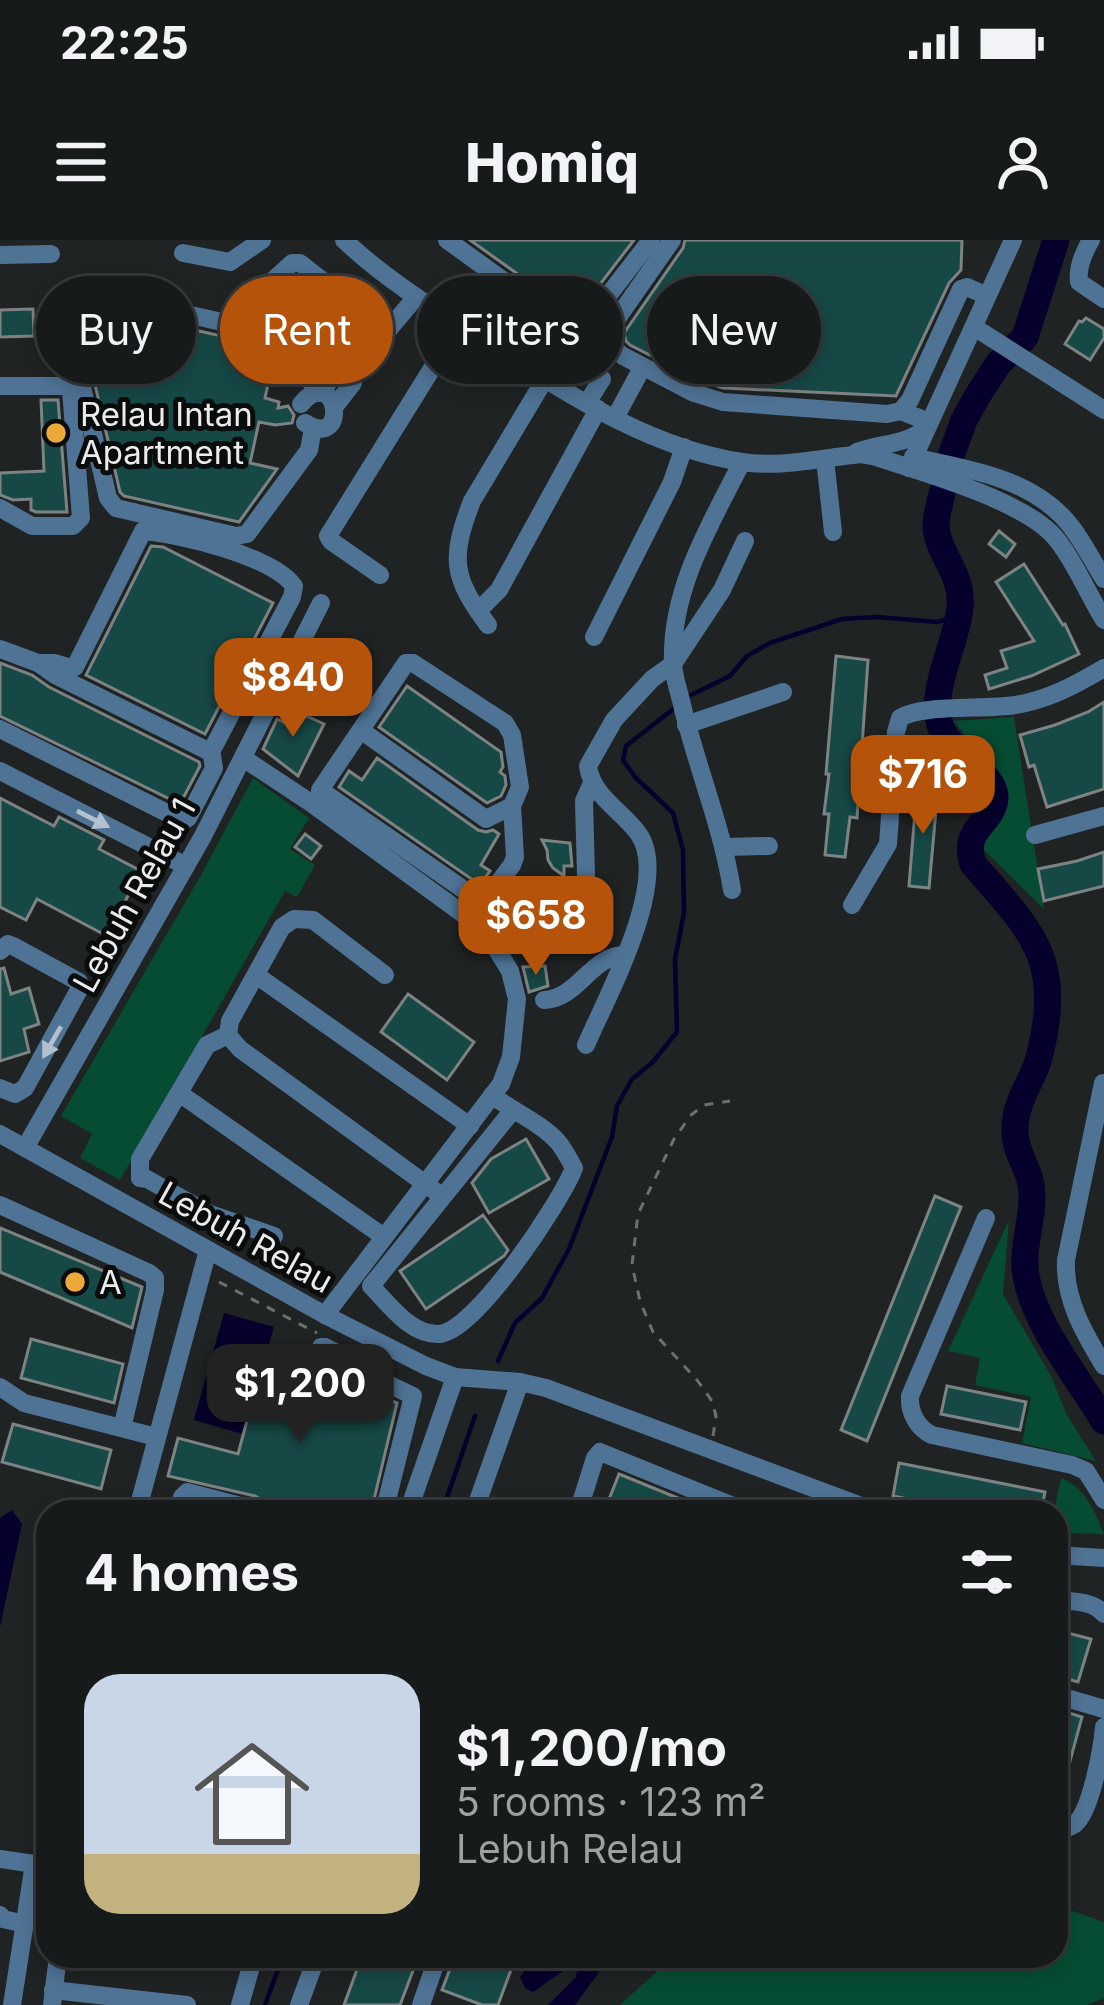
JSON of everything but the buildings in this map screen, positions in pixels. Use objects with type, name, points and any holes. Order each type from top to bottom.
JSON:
[{"type":"street","points":[[183,253],[230,262],[262,240]]},
{"type":"street","points":[[344,240],[416,297],[393,324]]},
{"type":"street","points":[[447,240],[568,327],[590,319],[650,240]]},
{"type":"street","points":[[672,240],[609,330],[614,349],[622,356],[694,393],[723,402],[887,414],[901,411],[928,424]]},
{"type":"street","points":[[911,463],[1012,240]]},
{"type":"street","points":[[1091,240],[1079,282],[1104,299]]},
{"type":"street","points":[[0,255],[51,254]]},
{"type":"street","points":[[278,276],[292,263],[300,263],[317,276]]},
{"type":"street","points":[[901,411],[961,289],[987,296]]},
{"type":"street","points":[[220,321],[96,294],[76,302],[69,331],[111,504],[236,536],[247,534],[310,450],[309,395],[327,400],[351,384]]},
{"type":"street","points":[[974,327],[1104,410]]},
{"type":"street","points":[[542,384],[466,516],[457,568],[460,583],[483,618],[600,410],[642,368]]},
{"type":"street","points":[[306,418],[330,424],[335,414],[314,384]]},
{"type":"street","points":[[380,575],[328,536],[422,384]]},
{"type":"street","points":[[554,384],[684,447],[742,462],[780,464],[847,455],[908,440],[928,424]]},
{"type":"street","points":[[600,410],[602,384]]},
{"type":"street","points":[[0,386],[65,386],[71,390],[81,518],[73,526],[38,527],[0,508]]},
{"type":"street","points":[[594,637],[672,482],[684,447]]},
{"type":"street","points":[[847,455],[985,473],[1006,480],[1068,522],[1104,579]]},
{"type":"street","points":[[825,459],[833,532]]},
{"type":"street","points":[[732,890],[725,847],[685,718],[674,664],[682,590],[742,462]]},
{"type":"street","points":[[911,463],[1041,524],[1056,538],[1104,620]]},
{"type":"street","points":[[0,729],[183,821],[214,768],[211,750],[294,591],[291,581],[248,556],[142,531],[76,667],[38,663]]},
{"type":"street","points":[[586,1045],[647,894],[648,850],[638,832],[592,783],[588,766],[614,720],[652,679],[674,664],[722,590],[746,541]]},
{"type":"street","name":"Lebuh Relau 1","points":[[25,1148],[186,866],[321,604]]},
{"type":"street","points":[[0,649],[38,663],[203,751],[211,750]]},
{"type":"street","points":[[243,758],[316,796],[482,903],[512,865],[512,806],[520,788],[512,769],[510,728],[413,663],[406,663],[364,736],[316,796]]},
{"type":"street","points":[[852,904],[888,844],[900,718],[913,711],[987,709],[1042,700],[1104,668]]},
{"type":"street","points":[[432,703],[444,684]]},
{"type":"street","points":[[685,718],[783,692]]},
{"type":"street","points":[[364,736],[486,819],[512,806]]},
{"type":"street","points":[[51,797],[69,764]]},
{"type":"street","points":[[0,771],[186,866]]},
{"type":"street","points":[[586,876],[584,801],[592,783]]},
{"type":"street","points":[[316,796],[484,930],[510,970],[517,998],[507,1071],[371,1286],[422,1331],[443,1334],[456,1327],[508,1274],[564,1192],[574,1168],[557,1140],[492,1095]]},
{"type":"street","points":[[1035,835],[1104,816]]},
{"type":"street","points":[[725,847],[769,846]]},
{"type":"street","points":[[228,1035],[230,1021],[282,927],[294,919],[313,920],[385,975]]},
{"type":"street","points":[[0,951],[8,944],[14,946],[81,986],[25,1088],[15,1094],[0,1088]]},
{"type":"street","points":[[544,1000],[559,1000],[607,957],[625,955]]},
{"type":"street","points":[[256,975],[470,1126]]},
{"type":"street","points":[[140,1178],[140,1160],[207,1045],[228,1035]]},
{"type":"street","points":[[228,1035],[429,1195]]},
{"type":"street","points":[[1102,1083],[1099,1128],[1066,1260],[1065,1282],[1084,1334],[1104,1366]]},
{"type":"street","points":[[179,1093],[383,1237]]},
{"type":"street","points":[[325,1315],[383,1237],[513,1110]]},
{"type":"street","name":"Lebuh Relau","points":[[0,1134],[426,1366],[455,1377],[520,1382],[574,1397],[845,1500]]},
{"type":"street","points":[[122,1202],[133,1182],[147,1179],[220,1218],[274,1236]]},
{"type":"street","points":[[0,1205],[155,1278],[122,1428]]},
{"type":"street","points":[[986,1218],[910,1396],[909,1409],[932,1435],[1047,1458],[1086,1472],[1104,1500]]},
{"type":"street","points":[[140,1500],[208,1250]]},
{"type":"street","points":[[316,1362],[325,1347],[411,1393],[414,1400],[387,1500]]},
{"type":"street","points":[[347,1377],[388,1384]]},
{"type":"street","points":[[412,1500],[455,1377]]},
{"type":"street","points":[[478,1500],[520,1382]]},
{"type":"street","points":[[0,1387],[24,1402],[156,1437]]},
{"type":"street","points":[[582,1500],[600,1452],[718,1500]]},
{"type":"street","points":[[181,1500],[187,1492],[215,1500]]},
{"type":"street","points":[[1068,1556],[1104,1558]]},
{"type":"street","points":[[1068,1602],[1098,1607],[1104,1614]]},
{"type":"street","points":[[1068,1698],[1104,1708]]},
{"type":"street","points":[[1068,1826],[1083,1813],[1104,1727]]},
{"type":"street","points":[[0,1859],[36,1864]]},
{"type":"street","points":[[12,2005],[36,1883]]},
{"type":"street","points":[[0,1915],[25,1924]]},
{"type":"street","points":[[240,2005],[251,1968]]},
{"type":"street","points":[[299,2005],[313,1968]]},
{"type":"street","points":[[422,2005],[434,1968]]},
{"type":"street","points":[[52,1997],[187,2005]]},
{"type":"path","points":[[710,1449],[716,1416],[712,1401],[653,1333],[632,1265],[638,1214],[674,1139],[691,1114],[730,1101]]},
{"type":"green space","points":[[1014,717],[1044,909],[981,847],[999,816],[1004,791],[1002,782],[954,721]]},
{"type":"green space","points":[[253,778],[309,818],[290,849],[315,865],[297,897],[285,891],[120,1180],[80,1158],[92,1134],[61,1116]]},
{"type":"green space","points":[[1009,1220],[1003,1294],[1096,1461],[1022,1443],[1031,1397],[975,1385],[980,1358],[948,1351]]},
{"type":"green space","points":[[1061,1478],[1083,1494],[1104,1534],[1068,1533],[1068,1500],[1056,1500]]},
{"type":"green space","points":[[1068,1909],[1104,1922],[1104,1998],[1087,2005],[620,2005],[661,1968],[1068,1968]]},
{"type":"shaded area","points":[[224,1313],[274,1327],[243,1434],[194,1420]]},
{"type":"shaded area","points":[[12,1510],[22,1524],[0,1627],[0,1518]]},
{"type":"shaded area","points":[[527,1968],[563,1968],[533,1992],[520,1977]]},
{"type":"shaded area","points":[[577,1968],[602,1968],[575,2005],[548,2005],[576,1977]]},
{"type":"waterway","points":[[952,453],[978,395],[998,364],[1025,337],[1056,240]]},
{"type":"waterway","points":[[942,493],[936,529],[958,585],[960,607],[938,697],[940,725],[993,788],[993,806],[971,842],[973,864],[1027,930],[1045,971],[1048,996],[1039,1058],[1015,1126],[1032,1195],[1025,1268],[1045,1327],[1104,1421]]},
{"type":"waterway","points":[[685,698],[730,676],[747,656],[770,643],[842,619],[937,622],[960,609]]},
{"type":"waterway","points":[[498,1361],[515,1323],[542,1298],[569,1249],[612,1137],[617,1106],[632,1079],[677,1032],[675,959],[684,913],[683,850],[673,813],[623,760],[626,746],[677,706]]},
{"type":"waterway","points":[[446,1500],[475,1416]]},
{"type":"waterway","points":[[265,2005],[279,1968]]},
{"type":"tunnel","points":[[316,1362],[319,1369],[347,1377]]},
{"type":"place","name":"Relau Intan Apartment","points":[[56,433]]},
{"type":"place","name":"A","points":[[75,1282]]}]
